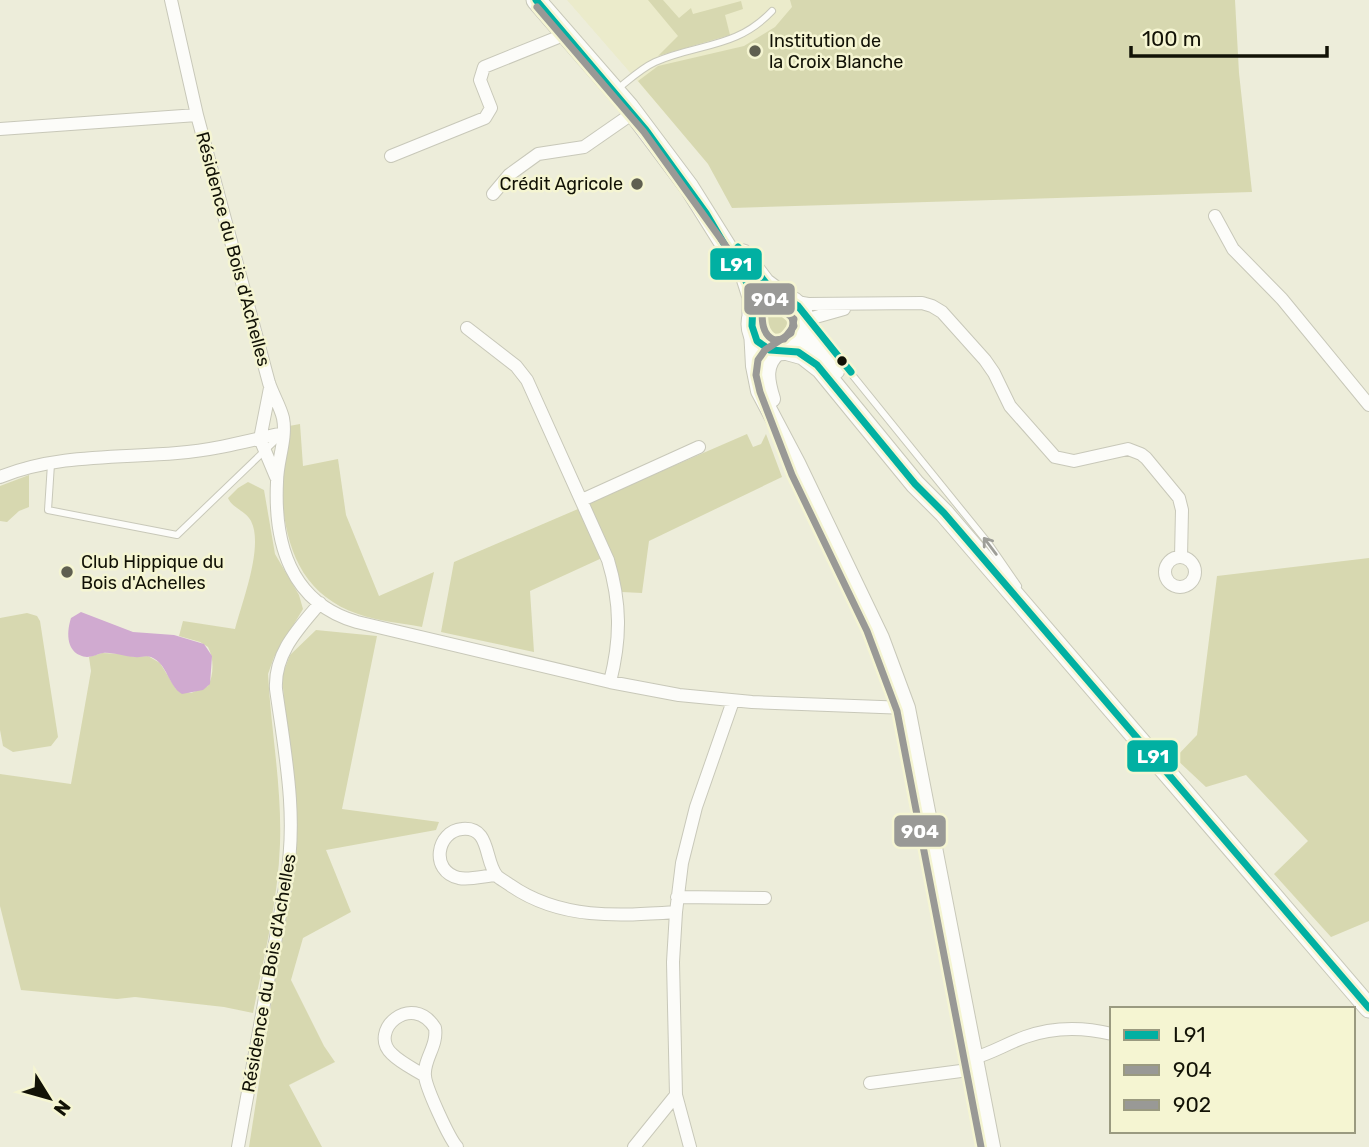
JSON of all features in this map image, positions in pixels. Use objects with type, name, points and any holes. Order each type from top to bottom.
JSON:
[{"type":"main road","points":[[536,0],[633,113],[675,168],[746,278],[752,297],[754,366],[759,391],[797,463],[890,659],[907,708],[992,1147]]},
{"type":"main road","points":[[545,0],[659,136],[760,276],[799,313],[809,337],[910,465],[944,513]]},
{"type":"main road","points":[[799,313],[776,298],[767,300],[757,308],[752,323],[762,345],[803,355],[821,369],[915,484],[944,513],[1369,1008]]},
{"type":"main road","points":[[797,463],[767,383],[768,365],[782,350],[800,340],[799,313]]},
{"type":"street","name":"Résidence du Bois d'Achelles","points":[[171,0],[197,115],[269,383],[283,418],[284,433],[277,481],[278,523],[284,554],[299,582],[320,603],[357,622],[610,682],[679,695],[733,701],[907,708]]},
{"type":"street","points":[[391,156],[485,118],[491,108],[480,80],[484,67],[566,34]]},
{"type":"street","points":[[493,194],[509,175],[538,154],[584,146],[633,113]]},
{"type":"street","name":"Résidence du Bois d'Achelles","points":[[0,129],[197,115]]},
{"type":"street","points":[[1215,216],[1233,249],[1282,299],[1369,405]]},
{"type":"street","points":[[799,313],[833,311],[879,303]]},
{"type":"street","points":[[799,313],[808,304],[879,303],[922,303],[942,312],[990,365],[1010,406],[1055,457],[1074,461],[1122,449],[1141,454],[1180,498],[1181,557]]},
{"type":"street","points":[[467,328],[516,366],[527,380],[608,560],[620,614],[619,644],[610,682]]},
{"type":"street","name":"Résidence du Bois d'Achelles","points":[[269,383],[268,405],[261,424],[260,439],[277,481]]},
{"type":"street","points":[[0,477],[51,462],[196,452],[284,433]]},
{"type":"street","points":[[582,500],[699,447]]},
{"type":"street","name":"Résidence du Bois d'Achelles","points":[[238,1147],[291,851],[292,813],[276,672],[289,643],[320,603]]},
{"type":"street","points":[[690,1147],[677,1094],[673,962],[677,897],[695,807],[733,701]]},
{"type":"street","points":[[496,875],[486,844],[479,834],[460,829],[445,841],[439,858],[448,873],[466,878],[496,875],[539,901],[578,912],[605,915],[676,912]]},
{"type":"street","points":[[677,897],[765,898]]},
{"type":"street","points":[[425,1076],[436,1040],[435,1028],[422,1015],[405,1013],[388,1026],[385,1033],[386,1042],[393,1055],[425,1076],[445,1126],[457,1147]]},
{"type":"street","points":[[870,1083],[975,1063],[1045,1032],[1074,1029],[1110,1034]]},
{"type":"street","points":[[634,1147],[677,1094]]},
{"type":"lane","points":[[620,87],[656,62],[748,32],[772,11]]},
{"type":"lane","points":[[799,313],[989,544],[1021,591],[1039,624]]},
{"type":"lane","points":[[51,462],[48,510],[177,535],[284,433]]},
{"type":"shaded area","name":"Institution de la Croix Blanche","points":[[567,0],[964,0],[694,146]]},
{"type":"shaded area","points":[[648,0],[663,0],[679,18],[691,8],[693,14],[741,1],[743,9],[725,15],[730,35],[658,56],[678,36]]},
{"type":"shaded area","points":[[790,0],[1235,0],[1239,73],[1252,192],[732,208],[708,164],[638,81],[658,66],[744,46],[775,27],[792,7]]},
{"type":"shaded area","points":[[777,306],[790,311],[795,324],[790,337],[777,342],[764,337],[759,324],[764,311]]},
{"type":"shaded area","points":[[300,424],[303,466],[338,459],[346,515],[379,596],[434,572],[422,627],[358,614],[339,606],[311,583],[301,568],[288,535],[282,496],[289,426]]},
{"type":"shaded area","points":[[747,434],[753,447],[761,444],[766,434],[782,477],[649,541],[642,593],[622,592],[612,555],[588,503]]},
{"type":"shaded area","points":[[29,475],[29,507],[19,511],[7,522],[0,521],[0,486]]},
{"type":"shaded area","points":[[248,482],[264,490],[275,554],[299,595],[303,609],[274,657],[268,674],[280,844],[273,908],[253,1013],[135,997],[117,999],[21,990],[0,906],[0,774],[71,784],[91,671],[89,657],[102,653],[148,656],[160,663],[176,689],[191,693],[208,686],[213,666],[208,647],[179,636],[183,621],[235,629],[255,545],[251,521],[228,498]]},
{"type":"shaded area","points":[[578,509],[602,558],[530,591],[534,652],[441,632],[454,562]]},
{"type":"shaded area","points":[[1369,558],[1369,921],[1331,937],[1274,874],[1308,841],[1246,775],[1206,787],[1175,758],[1197,735],[1217,576]]},
{"type":"shaded area","points":[[81,612],[133,632],[174,635],[204,644],[212,656],[210,684],[203,690],[182,694],[157,660],[151,657],[107,653],[89,657],[80,655],[71,648],[68,630],[71,618]]},
{"type":"shaded area","points":[[27,613],[37,616],[40,621],[58,737],[51,746],[13,752],[3,746],[0,730],[0,618]]},
{"type":"shaded area","points":[[316,630],[377,636],[342,809],[439,822],[436,830],[326,850],[351,912],[303,938],[291,980],[324,1046],[335,1062],[289,1085],[322,1147],[249,1147],[287,902],[288,746],[282,676],[290,655]]},
{"type":"transit line","name":"L91","points":[[536,0],[646,130],[706,213],[747,283],[753,303],[752,326],[757,341],[770,350],[798,352],[817,365],[915,484],[944,513],[1369,1008]]},
{"type":"transit line","name":"904","points":[[537,7],[644,132],[756,288],[794,319],[791,333],[765,350],[758,360],[756,375],[792,475],[867,631],[897,711],[981,1147]]},
{"type":"transit line","name":"L91","points":[[738,247],[769,287],[798,306],[851,372]]},
{"type":"transit line","name":"902","points":[[761,294],[791,314],[794,326],[784,339],[774,340],[765,332],[761,294]]},
{"type":"place","name":"Institution de la Croix Blanche","points":[[755,51]]},
{"type":"place","name":"Crédit Agricole","points":[[637,184]]},
{"type":"place","name":"Club Hippique du Bois d'Achelles","points":[[67,572]]}]
